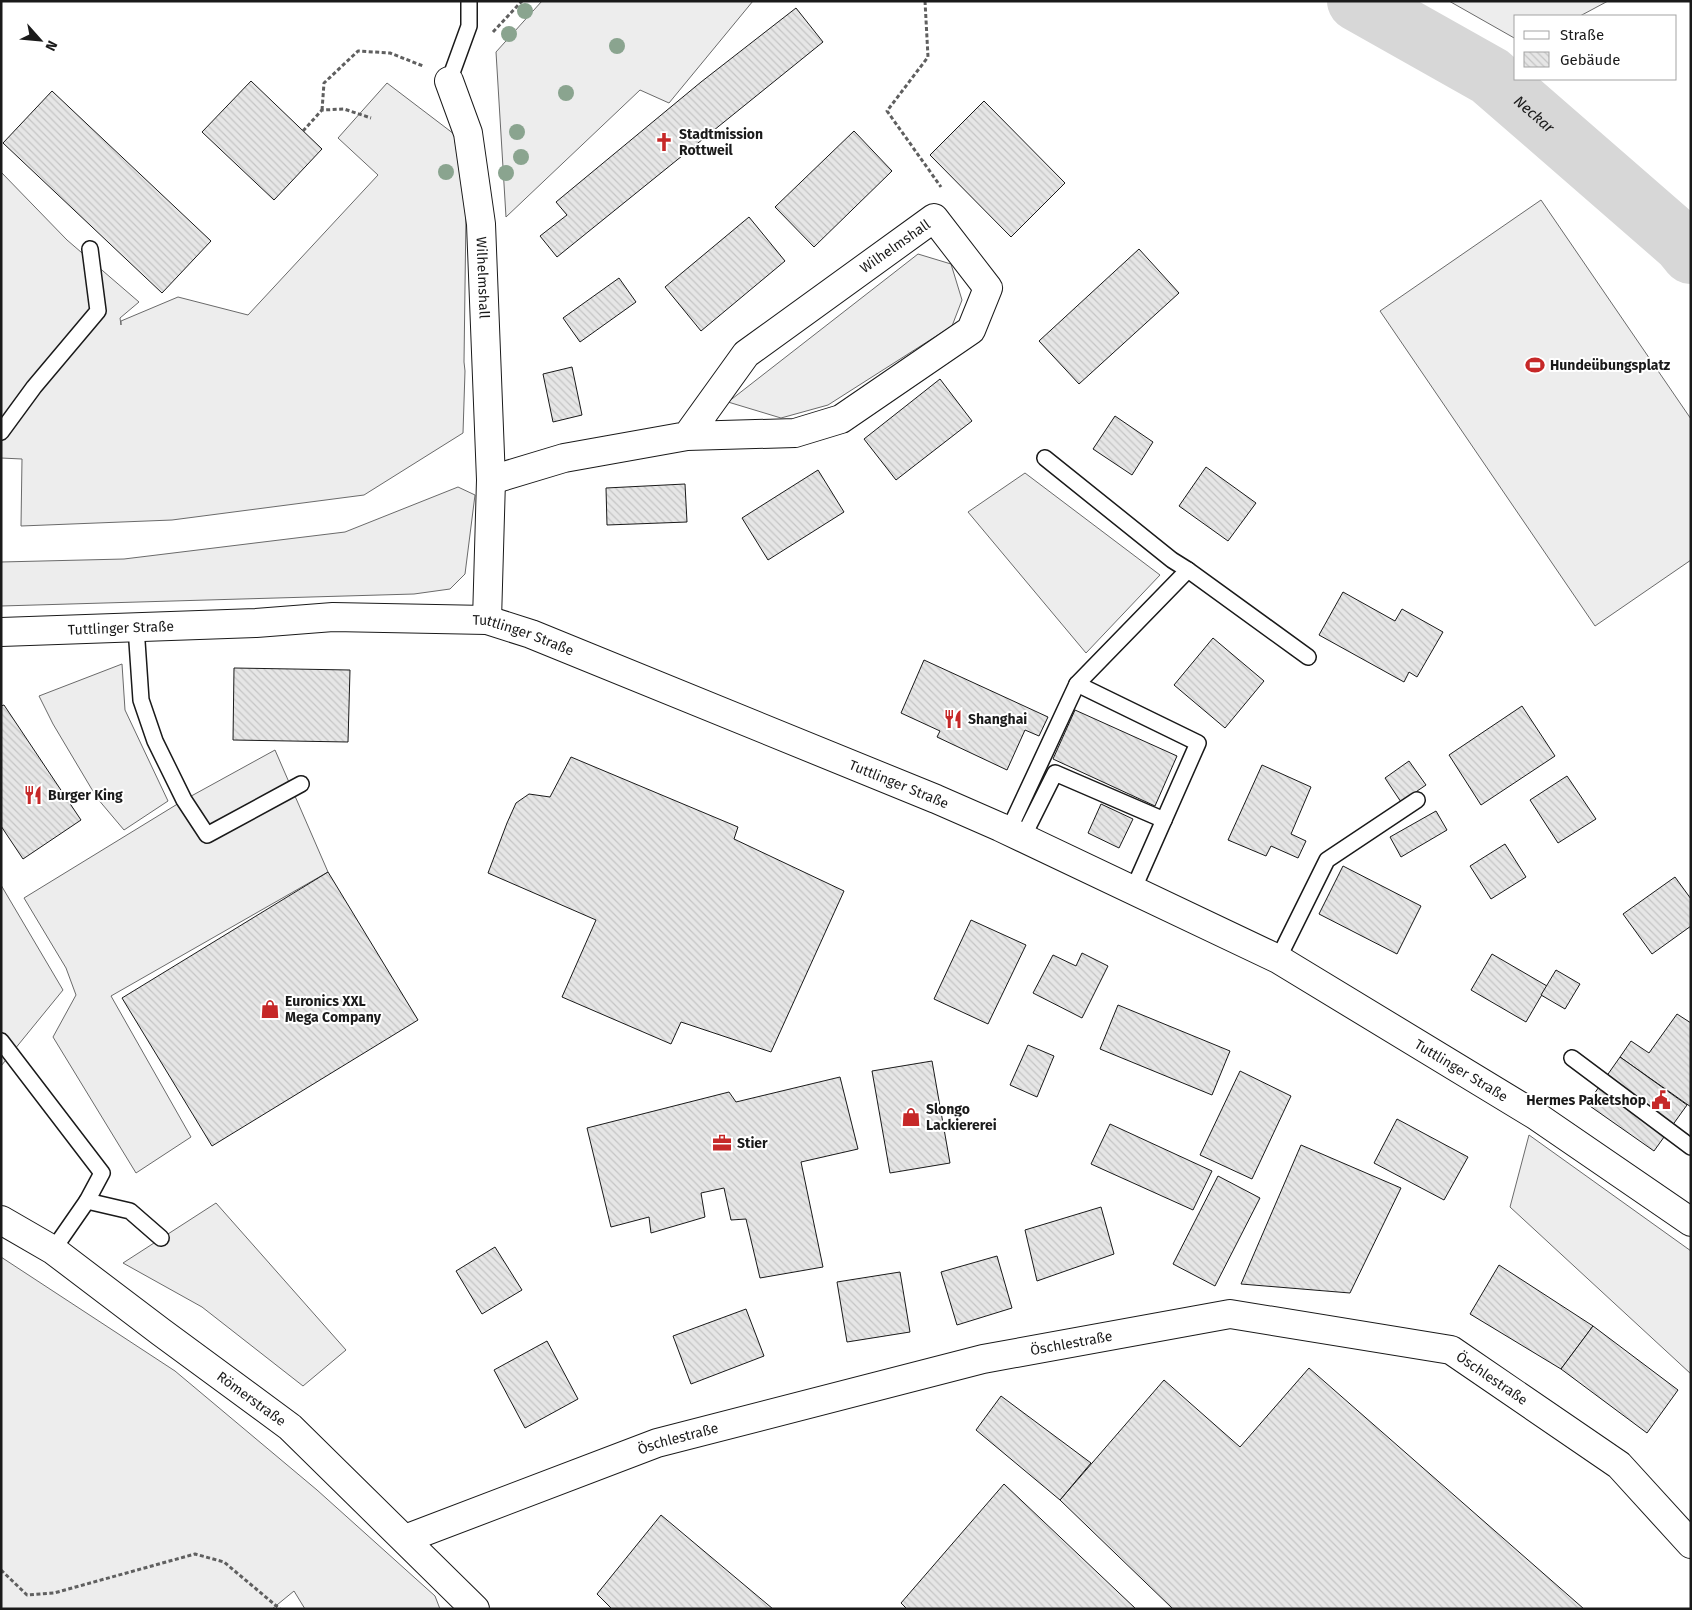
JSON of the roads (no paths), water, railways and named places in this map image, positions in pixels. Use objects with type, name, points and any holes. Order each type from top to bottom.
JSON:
[{"type":"street","name":"Wilhelmshall","points":[[449,81],[468,133],[481,224],[491,480],[487,620]]},
{"type":"street","name":"Wilhelmshall","points":[[491,480],[564,458],[687,436],[796,433],[841,419],[971,330],[988,288],[934,218],[746,354],[687,436]]},
{"type":"street","name":"Tuttlinger Straße","points":[[1,632],[256,623],[333,617],[487,620],[540,637],[936,799],[1278,959],[1535,1115],[1691,1222]]},
{"type":"street","name":"Römerstraße","points":[[1,1220],[53,1250],[290,1427],[475,1609]]},
{"type":"street","name":"Öschlestraße","points":[[405,1540],[657,1443],[983,1359],[1230,1314],[1452,1350],[1619,1465],[1691,1544]]},
{"type":"lane","points":[[449,81],[469,26],[469,1]]},
{"type":"lane","points":[[1,432],[34,387],[98,311],[90,249]]},
{"type":"lane","points":[[1045,458],[1172,560],[1308,657]]},
{"type":"lane","points":[[1015,835],[1077,684],[1188,570]]},
{"type":"lane","points":[[136,627],[142,700],[153,732],[184,800],[207,835],[301,784]]},
{"type":"lane","points":[[1077,684],[1198,743],[1134,890]]},
{"type":"lane","points":[[1015,835],[1055,773],[1164,820]]},
{"type":"lane","points":[[1278,959],[1327,860],[1417,800]]},
{"type":"lane","points":[[1,1041],[102,1173],[87,1201],[53,1250]]},
{"type":"lane","points":[[1572,1058],[1691,1147]]},
{"type":"lane","points":[[87,1201],[130,1210],[161,1238]]},
{"type":"waterway","name":"Neckar","points":[[1357,1],[1490,76],[1682,243],[1691,254]]},
{"type":"place","name":"Stadtmission Rottweil","points":[[664,142]]},
{"type":"place","name":"Hundeübungsplatz","points":[[1535,365]]},
{"type":"place","name":"Shanghai","points":[[953,719]]},
{"type":"place","name":"Burger King","points":[[33,795]]},
{"type":"place","name":"Euronics XXL Mega Company","points":[[270,1009]]},
{"type":"place","name":"Hermes Paketshop","points":[[1661,1100]]},
{"type":"place","name":"Slongo Lackiererei","points":[[911,1117]]},
{"type":"place","name":"Stier","points":[[722,1143]]}]
